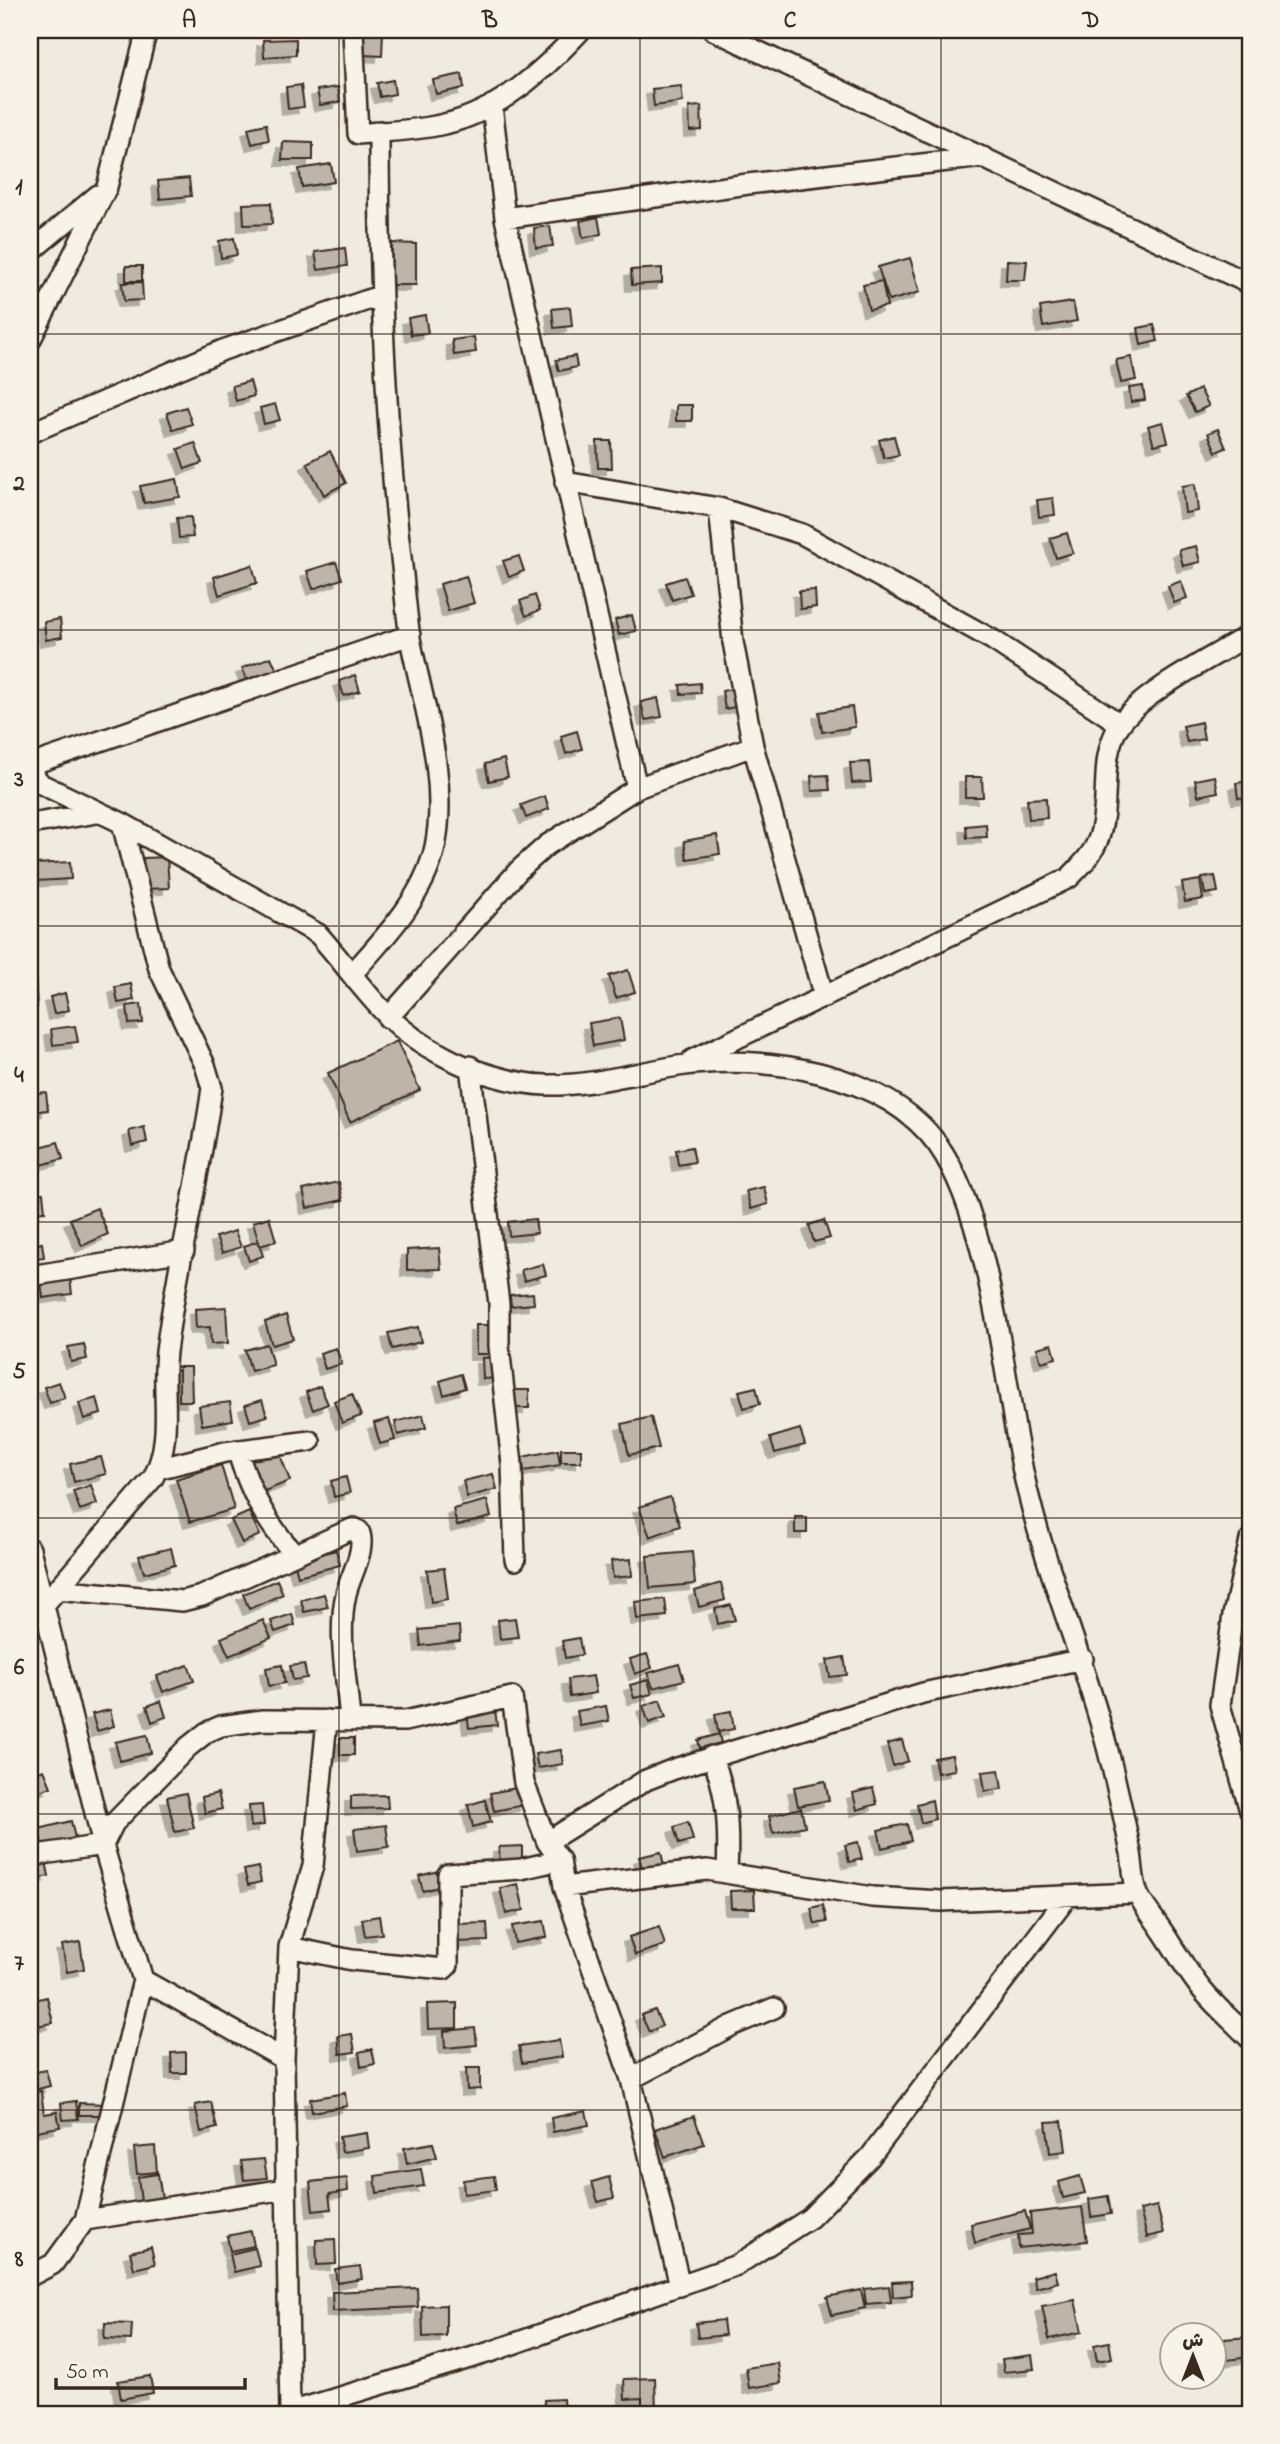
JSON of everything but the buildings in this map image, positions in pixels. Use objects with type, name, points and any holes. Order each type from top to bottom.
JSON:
[{"type":"street","points":[[30,341],[107,187],[147,30]]},
{"type":"street","points":[[353,30],[358,134],[445,124],[492,105],[543,71],[581,30]]},
{"type":"street","points":[[713,30],[1250,284]]},
{"type":"street","points":[[492,105],[505,218],[637,788]]},
{"type":"street","points":[[352,974],[394,927],[420,885],[435,848],[439,802],[435,756],[410,635],[392,488],[379,296],[379,131]]},
{"type":"street","points":[[505,218],[748,184],[983,158]]},
{"type":"street","points":[[30,252],[107,187]]},
{"type":"street","points":[[30,433],[223,350],[379,296]]},
{"type":"street","points":[[565,482],[719,508],[802,534],[897,584],[993,640],[1120,724]]},
{"type":"street","points":[[719,508],[733,642],[753,746],[824,997]]},
{"type":"street","points":[[681,1065],[1069,878],[1089,858],[1101,831],[1108,752],[1120,724],[1145,699],[1250,634]]},
{"type":"street","points":[[30,765],[410,635]]},
{"type":"street","points":[[388,1018],[519,870],[547,845],[637,788],[753,746]]},
{"type":"street","points":[[30,771],[41,784],[122,823],[318,934],[352,974],[372,1003],[407,1035],[446,1058],[542,1085],[588,1083],[681,1065],[733,1061],[782,1065],[827,1075],[876,1094],[909,1115],[938,1145],[958,1184],[981,1253],[1032,1511],[1083,1659],[1108,1751],[1137,1893],[1203,1992],[1250,2039]]},
{"type":"street","points":[[30,824],[97,813]]},
{"type":"street","points":[[36,1609],[57,1589],[157,1469],[166,1437],[166,1355],[212,1088],[205,1065],[159,969],[122,823]]},
{"type":"street","points":[[470,1066],[499,1304],[499,1346],[512,1464],[515,1560]]},
{"type":"street","points":[[30,1276],[184,1251]]},
{"type":"street","points":[[157,1469],[237,1450],[310,1441]]},
{"type":"street","points":[[237,1450],[252,1496],[264,1517],[294,1553]]},
{"type":"street","points":[[57,1589],[182,1601],[213,1591],[354,1528],[362,1536],[344,1612],[350,1720]]},
{"type":"street","points":[[1250,1540],[1233,1615],[1220,1705],[1250,1811]]},
{"type":"street","points":[[30,1549],[36,1609],[143,1980],[85,2220],[65,2251],[52,2264],[30,2276]]},
{"type":"street","points":[[547,1842],[646,1780],[712,1756],[923,1693],[1083,1659]]},
{"type":"street","points":[[103,1844],[114,1823],[206,1732],[221,1726],[263,1720],[422,1719],[472,1703],[512,1697],[524,1783],[547,1842],[560,1860],[564,1887],[631,2079],[680,2286]]},
{"type":"street","points":[[327,1720],[313,1866],[289,1947],[284,2059],[290,2413],[489,2352],[737,2265],[818,2210],[870,2157],[1068,1896]]},
{"type":"street","points":[[712,1756],[725,1798],[729,1822],[727,1872]]},
{"type":"street","points":[[30,1856],[103,1844]]},
{"type":"street","points":[[289,1947],[352,1960],[443,1969],[448,1965],[449,1958],[449,1874],[494,1872],[560,1860]]},
{"type":"street","points":[[564,1887],[681,1872],[727,1872],[872,1898],[941,1901],[1137,1893]]},
{"type":"street","points":[[143,1980],[284,2059]]},
{"type":"street","points":[[631,2079],[731,2026],[774,2008]]},
{"type":"street","points":[[85,2220],[286,2189]]}]
